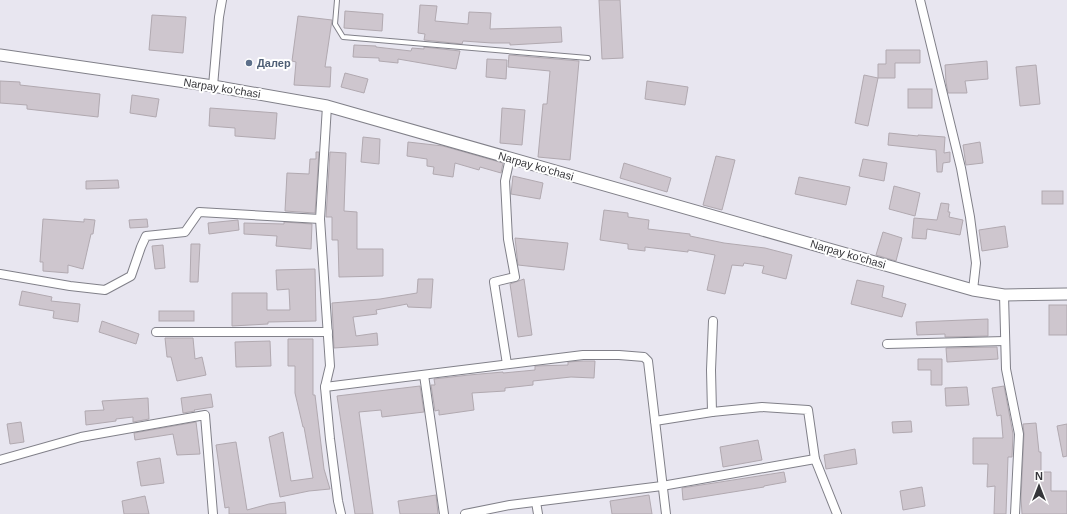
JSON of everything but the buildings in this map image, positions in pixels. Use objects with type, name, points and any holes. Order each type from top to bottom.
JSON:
[{"type":"main road","name":"Narpay ko'chasi","points":[[0,55],[213,86],[327,106],[973,290],[1004,295],[1067,294]]},
{"type":"street","points":[[213,86],[219,17],[222,0]]},
{"type":"street","points":[[920,0],[962,175],[970,217],[976,263],[973,290]]},
{"type":"street","points":[[327,106],[320,219],[330,366],[325,387],[340,514]]},
{"type":"street","points":[[507,364],[494,282],[516,277],[508,239],[505,181],[510,158]]},
{"type":"street","points":[[0,274],[70,286],[105,290],[131,276],[146,236],[185,232],[199,212],[320,219]]},
{"type":"street","points":[[1004,295],[1006,369],[1019,434],[1014,514]]},
{"type":"street","points":[[712,412],[711,370],[713,321]]},
{"type":"street","points":[[156,332],[328,332]]},
{"type":"street","points":[[887,344],[1005,341]]},
{"type":"street","points":[[325,387],[583,355],[644,357],[648,361],[666,514]]},
{"type":"street","points":[[424,375],[444,514]]},
{"type":"street","points":[[655,421],[712,412],[762,407],[808,410],[815,459],[837,514]]},
{"type":"street","points":[[0,460],[81,437],[205,415],[213,514]]},
{"type":"street","points":[[465,514],[510,505],[662,486],[815,459]]},
{"type":"street","points":[[536,502],[538,514]]},
{"type":"lane","points":[[337,0],[335,24],[343,37],[588,58]]},
{"type":"place","name":"Далер","points":[[249,63]]}]
